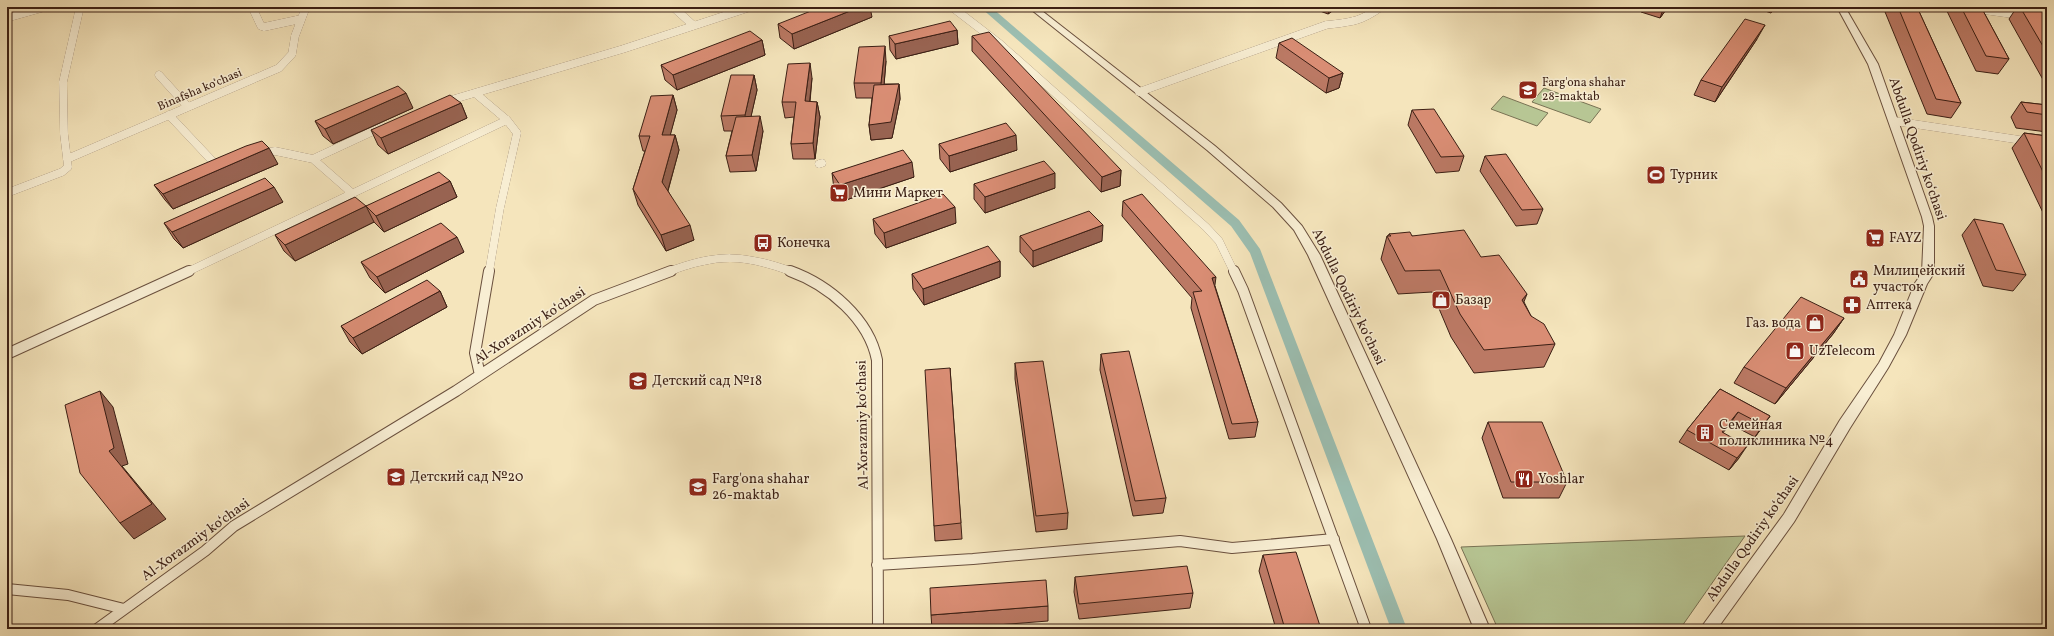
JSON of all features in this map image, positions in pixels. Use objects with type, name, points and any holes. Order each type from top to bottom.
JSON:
[{"type":"street","points":[[7,18],[46,7]]},
{"type":"street","points":[[7,193],[62,172],[68,167],[64,134],[63,82],[80,7]]},
{"type":"street","name":"Binafsha koʻchasi","points":[[67,159],[279,68],[292,54],[295,36],[306,7]]},
{"type":"street","points":[[673,7],[693,25]]},
{"type":"street","points":[[434,105],[624,49],[751,7]]},
{"type":"street","points":[[952,7],[969,18],[1005,46],[1038,78],[1206,227],[1218,241],[1243,290],[1366,629]]},
{"type":"street","name":"Abdulla Qodiriy koʻchasi","points":[[1032,7],[1246,178],[1277,205],[1298,228],[1314,255],[1482,629]]},
{"type":"street","points":[[1139,92],[1326,25],[1366,18],[1381,7]]},
{"type":"street","name":"Abdulla Qodiriy koʻchasi","points":[[1708,629],[1789,518],[1845,424],[1884,365],[1900,335],[1921,283],[1928,273],[1929,226],[1927,217],[1873,64],[1841,7]]},
{"type":"street","points":[[1962,7],[2047,19]]},
{"type":"street","points":[[253,9],[261,26],[264,27],[301,20]]},
{"type":"street","points":[[158,75],[188,107]]},
{"type":"street","points":[[476,93],[507,120],[517,133],[500,208],[475,353],[480,375]]},
{"type":"street","points":[[169,116],[218,167],[226,164]]},
{"type":"street","points":[[7,354],[353,194],[507,120]]},
{"type":"street","points":[[1894,121],[2047,144]]},
{"type":"street","points":[[313,159],[387,125]]},
{"type":"street","points":[[249,157],[264,152],[275,151],[313,159],[353,194]]},
{"type":"street","name":"Al-Xorazmiy koʻchasi","points":[[97,629],[205,551],[234,526],[480,375],[594,300],[688,264],[728,258],[748,258],[766,262],[802,275],[823,287],[842,303],[862,325],[874,345],[877,360],[878,629]]},
{"type":"street","points":[[877,565],[973,559],[1180,541],[1232,548],[1334,539]]},
{"type":"street","points":[[7,589],[68,595],[124,609]]},
{"type":"green space","points":[[1544,88],[1601,109],[1590,123],[1532,102]]},
{"type":"green space","points":[[1503,96],[1548,113],[1537,126],[1491,109]]},
{"type":"green space","points":[[1745,536],[1680,629],[1498,629],[1461,547]]},
{"type":"building","points":[[821,7],[860,7],[792,34],[778,24]]},
{"type":"building","points":[[1898,7],[1917,7],[1961,103],[1936,99]]},
{"type":"building","points":[[1961,7],[1981,7],[2009,59],[1986,56]]},
{"type":"building","points":[[2020,7],[2041,7],[2047,18],[2047,53]]},
{"type":"building","points":[[1745,19],[1765,25],[1722,87],[1701,80]]},
{"type":"building","points":[[950,21],[957,30],[895,44],[889,36]]},
{"type":"building","points":[[750,31],[762,40],[673,75],[661,65]]},
{"type":"building","points":[[989,32],[1121,170],[1102,177],[972,36]]},
{"type":"building","points":[[1292,38],[1343,73],[1329,78],[1279,43]]},
{"type":"building","points":[[885,46],[881,83],[854,83],[859,47]]},
{"type":"building","points":[[810,63],[805,101],[817,102],[813,143],[791,144],[796,102],[782,102],[788,64]]},
{"type":"building","points":[[731,75],[754,75],[745,115],[721,116]]},
{"type":"building","points":[[899,84],[891,122],[869,125],[874,85]]},
{"type":"building","points":[[398,86],[406,93],[325,129],[315,121]]},
{"type":"building","points":[[450,95],[461,103],[381,138],[371,130]]},
{"type":"building","points":[[673,95],[662,135],[675,135],[662,182],[690,225],[661,235],[633,189],[650,136],[639,136],[651,96]]},
{"type":"building","points":[[2021,102],[2047,105],[2047,115],[2027,112]]},
{"type":"building","points":[[1434,109],[1464,156],[1441,157],[1412,110]]},
{"type":"building","points":[[760,116],[752,155],[726,156],[736,117]]},
{"type":"building","points":[[1006,123],[1016,135],[949,156],[939,144]]},
{"type":"building","points":[[2024,133],[2047,136],[2047,180]]},
{"type":"building","points":[[262,141],[269,148],[163,194],[154,185],[246,146]]},
{"type":"building","points":[[903,150],[912,162],[840,185],[832,173]]},
{"type":"building","points":[[1506,154],[1543,209],[1522,210],[1485,156]]},
{"type":"building","points":[[1044,161],[1055,173],[985,197],[974,184]]},
{"type":"building","points":[[439,172],[450,181],[376,216],[366,206]]},
{"type":"building","points":[[265,178],[274,187],[172,232],[164,223]]},
{"type":"building","points":[[943,194],[955,207],[884,233],[873,219]]},
{"type":"building","points":[[1142,194],[1216,277],[1212,278],[1258,422],[1232,424],[1193,292],[1202,291],[1123,201]]},
{"type":"building","points":[[355,197],[366,206],[285,245],[275,235]]},
{"type":"building","points":[[1089,211],[1103,225],[1033,251],[1020,236]]},
{"type":"building","points":[[1974,219],[2003,224],[2026,275],[1996,270]]},
{"type":"building","points":[[441,223],[457,237],[377,277],[361,262]]},
{"type":"building","points":[[1464,230],[1481,257],[1499,255],[1527,294],[1522,300],[1531,316],[1544,324],[1555,344],[1484,350],[1460,314],[1440,270],[1405,271],[1387,236],[1391,236],[1389,234],[1410,232],[1412,236]]},
{"type":"building","points":[[988,246],[1000,261],[923,289],[912,274]]},
{"type":"building","points":[[427,280],[440,291],[353,338],[341,326]]},
{"type":"building","points":[[1801,297],[1844,318],[1786,388],[1744,367]]},
{"type":"building","points":[[1129,351],[1166,498],[1135,501],[1101,354]]},
{"type":"building","points":[[1043,361],[1068,513],[1036,516],[1015,363]]},
{"type":"building","points":[[950,368],[961,523],[934,526],[925,370]]},
{"type":"building","points":[[1720,389],[1770,416],[1763,425],[1738,412],[1722,432],[1747,446],[1737,458],[1687,430]]},
{"type":"building","points":[[100,391],[114,448],[109,451],[152,504],[120,523],[80,473],[65,405]]},
{"type":"building","points":[[1488,422],[1542,422],[1567,482],[1511,482]]},
{"type":"building","points":[[1296,552],[1321,629],[1285,629],[1263,555]]},
{"type":"building","points":[[1187,566],[1193,593],[1079,604],[1075,577]]},
{"type":"building","points":[[1046,580],[1048,606],[931,615],[930,588]]},
{"type":"waterway","points":[[985,7],[1235,223],[1256,252],[1399,629]]},
{"type":"place","name":"Farg'ona shahar 28-maktab","points":[[1528,90]]},
{"type":"place","name":"Турник","points":[[1656,175]]},
{"type":"place","name":"Мини Маркет","points":[[839,193]]},
{"type":"place","name":"FAYZ","points":[[1875,238]]},
{"type":"place","name":"Конечка","points":[[763,243]]},
{"type":"place","name":"Милицейский участок","points":[[1859,279]]},
{"type":"place","name":"Базар","points":[[1441,300]]},
{"type":"place","name":"Аптека","points":[[1852,305]]},
{"type":"place","name":"Газ. вода","points":[[1815,323]]},
{"type":"place","name":"UzTelecom","points":[[1795,351]]},
{"type":"place","name":"Детский сад №18","points":[[638,381]]},
{"type":"place","name":"Семейная поликлиника №4","points":[[1705,433]]},
{"type":"place","name":"Детский сад №20","points":[[396,477]]},
{"type":"place","name":"Yoshlar","points":[[1524,479]]},
{"type":"place","name":"Farg'ona shahar 26-maktab","points":[[698,487]]}]
